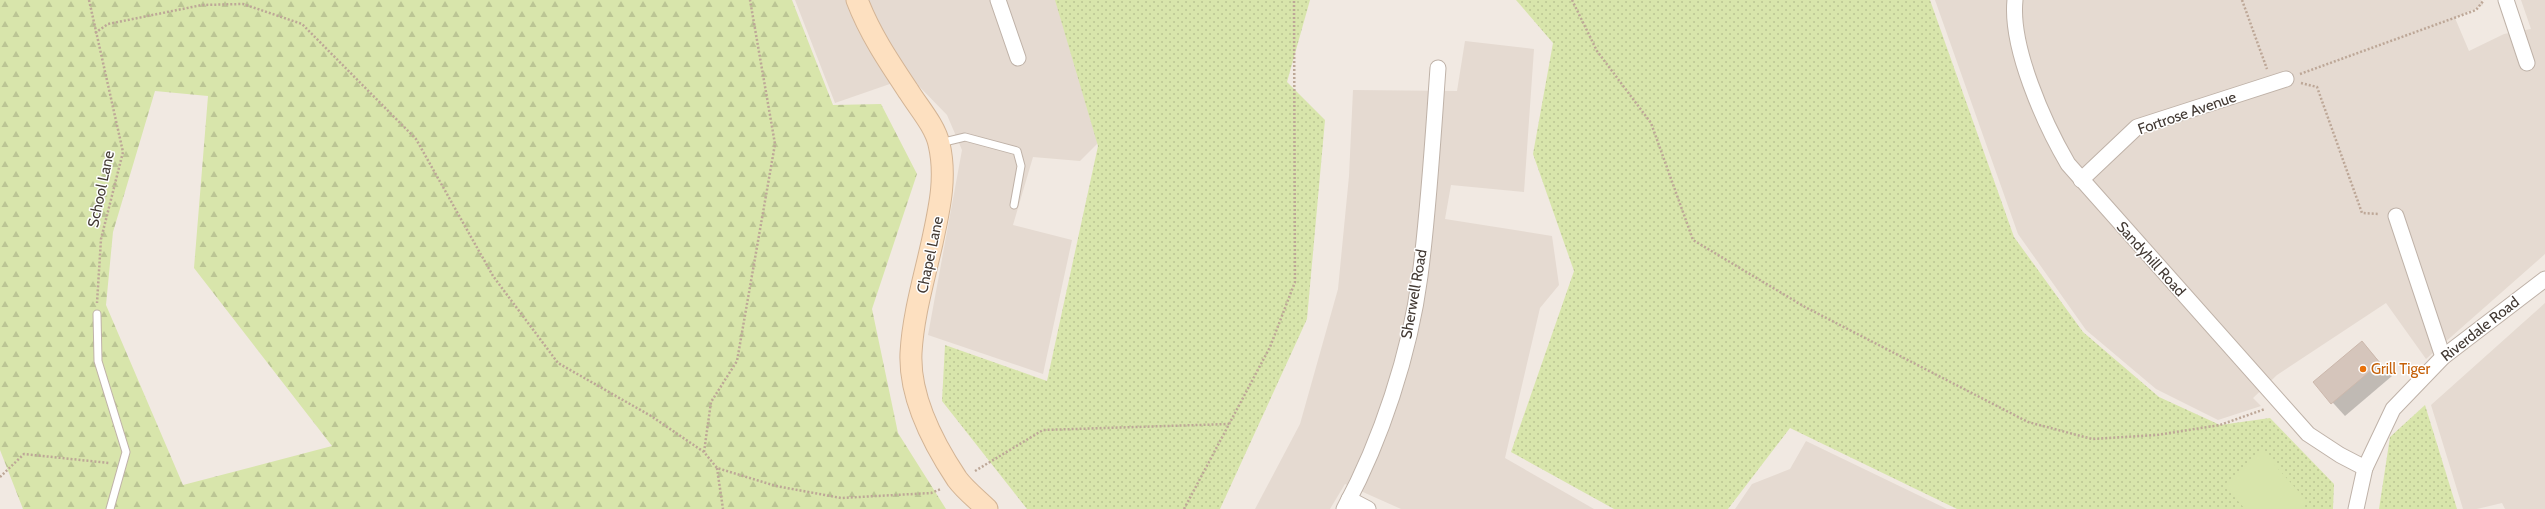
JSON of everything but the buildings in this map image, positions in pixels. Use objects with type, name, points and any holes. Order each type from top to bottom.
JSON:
[{"type":"street","name":"Chapel Lane","points":[[857,0],[875,42],[925,116],[939,143],[942,190],[915,324],[912,366],[916,395],[924,417],[958,480],[987,509]]},
{"type":"street","points":[[998,0],[1018,58]]},
{"type":"street","name":"Sandyhill Road","points":[[2015,0],[2013,16],[2016,33],[2036,97],[2053,140],[2081,180],[2308,434],[2340,456],[2365,468]]},
{"type":"street","points":[[2506,0],[2527,63]]},
{"type":"street","name":"Sherwell Road","points":[[1347,504],[1377,434],[1402,361],[1420,278],[1438,68]]},
{"type":"street","name":"Fortrose Avenue","points":[[2081,180],[2137,127],[2286,79]]},
{"type":"street","points":[[2396,216],[2443,357]]},
{"type":"street","name":"Riverdale Road","points":[[2356,509],[2365,468],[2393,409],[2443,357],[2545,279]]},
{"type":"street","points":[[1347,504],[1368,509]]},
{"type":"lane","points":[[939,143],[965,137],[1017,151],[1021,166],[1014,204]]},
{"type":"lane","points":[[97,314],[98,361],[126,452],[110,509]]},
{"type":"path","name":"School Lane","points":[[89,0],[95,33],[123,152],[101,239],[97,314]]},
{"type":"path","points":[[704,452],[711,402],[737,361],[775,144],[750,0]]},
{"type":"path","points":[[1184,509],[1270,347],[1295,282],[1294,0]]},
{"type":"path","points":[[1572,0],[1598,51],[1651,123],[1693,240],[1805,307],[2028,422],[2092,439],[2157,435],[2220,425],[2281,404]]},
{"type":"path","points":[[2242,0],[2272,84]]},
{"type":"path","points":[[2286,79],[2476,10],[2484,0]]},
{"type":"path","points":[[95,33],[108,24],[202,5],[243,4],[302,24],[416,140],[493,276],[558,363],[651,416],[704,452],[717,468],[723,509]]},
{"type":"path","points":[[2286,79],[2317,87],[2362,212],[2396,216]]},
{"type":"path","points":[[717,468],[776,486],[841,498],[931,493],[993,462],[1043,430],[1229,424]]},
{"type":"path","points":[[0,477],[24,454],[122,465]]},
{"type":"shaded area","points":[[795,0],[1109,0],[1098,143],[1080,161],[1033,157],[1013,225],[1072,240],[1043,374],[928,335],[962,150],[947,115],[910,77],[835,103]]},
{"type":"shaded area","points":[[1935,0],[2481,0],[2483,5],[2455,18],[2469,51],[2504,34],[2531,29],[2521,0],[2545,0],[2545,254],[2426,359],[2386,303],[2277,375],[2253,398],[2261,406],[2218,420],[2156,389],[2086,330],[2018,234]]},
{"type":"shaded area","points":[[1465,41],[1534,49],[1524,192],[1451,185],[1445,219],[1552,236],[1559,285],[1540,308],[1505,458],[1594,509],[1401,509],[1345,484],[1330,509],[1255,509],[1300,424],[1338,289],[1349,176],[1353,90],[1457,91]]},
{"type":"shaded area","points":[[2545,303],[2545,509],[2505,509],[2502,503],[2477,509],[2463,509],[2431,405]]},
{"type":"shaded area","points":[[1806,441],[1947,509],[1735,509],[1752,484],[1790,469]]},
{"type":"green space","points":[[0,0],[792,0],[833,105],[881,104],[917,174],[872,309],[898,433],[946,509],[23,509],[0,450]],"holes":[[[155,91],[208,96],[194,268],[332,446],[183,485],[106,305],[113,232]]]},
{"type":"green space","points":[[1055,0],[1310,0],[1287,82],[1325,120],[1307,319],[1220,509],[1027,509],[942,401],[945,345],[1047,381],[1098,146]]},
{"type":"green space","points":[[1516,0],[1930,0],[2014,237],[2083,332],[2159,397],[2220,425],[2270,418],[2334,484],[2333,509],[1957,509],[1790,428],[1728,509],[1614,509],[1511,452],[1574,271],[1533,154],[1553,43]]},
{"type":"green space","points":[[2425,405],[2457,509],[2379,509],[2390,437]]},
{"type":"green space","points":[[2262,451],[2308,502],[2300,509],[2245,509],[2224,485]]},
{"type":"place","name":"Grill Tiger","points":[[2363,369]]}]
